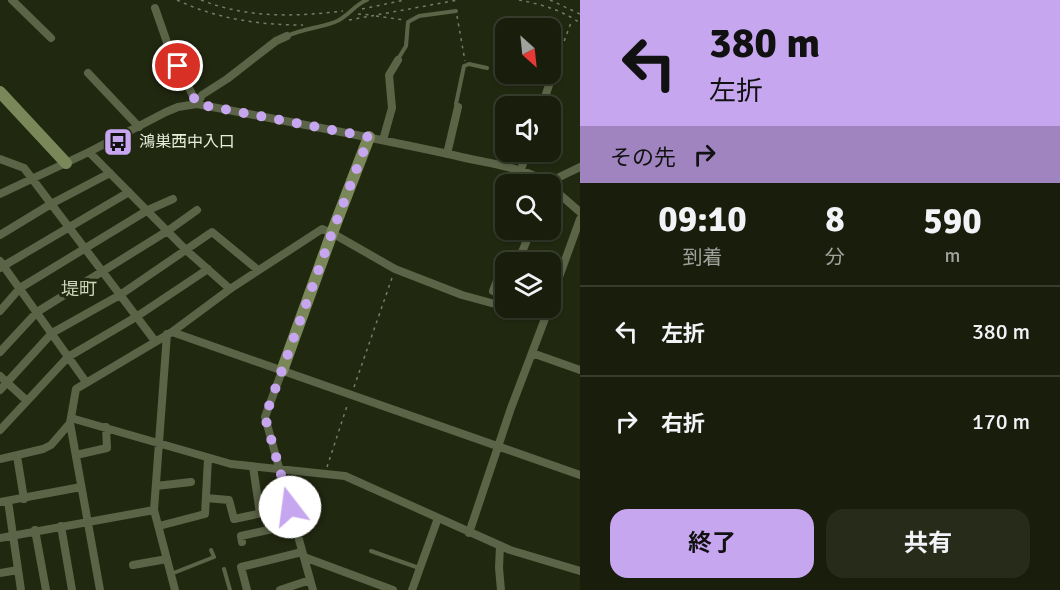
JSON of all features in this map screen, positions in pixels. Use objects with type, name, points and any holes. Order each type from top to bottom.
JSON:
[{"type":"street","points":[[12,0],[51,38]]},
{"type":"street","points":[[156,8],[169,48],[197,104]]},
{"type":"street","points":[[197,104],[202,95],[227,79],[276,41],[287,36]]},
{"type":"street","points":[[383,140],[392,108],[389,75],[398,60]]},
{"type":"street","points":[[88,74],[139,127]]},
{"type":"street","points":[[0,92],[66,163]]},
{"type":"street","points":[[0,194],[178,107],[197,104],[369,137],[525,174]]},
{"type":"street","points":[[447,154],[458,107]]},
{"type":"street","points":[[313,590],[265,417],[369,137]]},
{"type":"street","points":[[89,152],[169,230],[186,250],[230,289]]},
{"type":"street","points":[[0,159],[24,168],[155,341]]},
{"type":"street","points":[[520,172],[524,162]]},
{"type":"street","points":[[561,177],[580,166]]},
{"type":"street","points":[[0,235],[51,204],[110,173]]},
{"type":"street","points":[[86,382],[1,264],[129,192]]},
{"type":"street","points":[[561,195],[580,213]]},
{"type":"street","points":[[0,311],[20,288],[148,210],[173,199]]},
{"type":"street","points":[[0,352],[37,312],[169,230],[197,210]]},
{"type":"street","points":[[561,264],[580,219]]},
{"type":"street","points":[[100,590],[71,420],[76,389],[169,333],[230,289],[320,230],[332,233],[395,269],[462,295],[495,304]]},
{"type":"street","points":[[0,390],[3,379],[52,333],[120,295],[212,232],[258,270]]},
{"type":"street","points":[[0,430],[68,357],[136,317],[208,269]]},
{"type":"street","points":[[469,533],[544,318]]},
{"type":"street","points":[[169,333],[580,475]]},
{"type":"street","points":[[169,333],[154,510],[175,590]]},
{"type":"street","points":[[532,353],[580,370]]},
{"type":"street","points":[[3,379],[27,401]]},
{"type":"street","points":[[71,420],[106,427],[231,464],[345,477],[500,546],[580,571]]},
{"type":"street","points":[[0,459],[43,449],[51,444],[71,420]]},
{"type":"street","points":[[76,454],[107,448],[106,427]]},
{"type":"street","points":[[17,456],[24,499]]},
{"type":"street","points":[[159,526],[205,514],[208,459]]},
{"type":"street","points":[[252,467],[261,513]]},
{"type":"street","points":[[156,486],[191,482]]},
{"type":"street","points":[[21,590],[14,536],[4,502],[81,487]]},
{"type":"street","points":[[206,498],[229,500],[234,519],[290,507]]},
{"type":"street","points":[[0,538],[154,510]]},
{"type":"street","points":[[412,590],[438,518]]},
{"type":"street","points":[[242,542],[241,536],[295,524]]},
{"type":"street","points":[[61,526],[72,590]]},
{"type":"street","points":[[36,530],[46,590]]},
{"type":"street","points":[[500,546],[501,590]]},
{"type":"street","points":[[247,590],[241,567],[303,554],[393,590]]},
{"type":"street","points":[[133,565],[167,559]]},
{"type":"street","points":[[0,573],[18,570]]},
{"type":"street","points":[[280,590],[310,580]]},
{"type":"lane","points":[[287,36],[336,22],[358,4],[367,0]]},
{"type":"lane","points":[[398,60],[406,46],[408,22],[419,16],[456,10]]},
{"type":"lane","points":[[458,107],[456,104],[466,65],[487,68]]},
{"type":"lane","points":[[171,574],[214,557],[211,550]]},
{"type":"lane","points":[[371,551],[420,568]]},
{"type":"lane","points":[[224,569],[230,590]]},
{"type":"path","points":[[177,0],[239,20],[267,25],[306,25]]},
{"type":"path","points":[[201,0],[241,12],[277,15],[352,11],[405,0]]},
{"type":"path","points":[[336,22],[458,0]]},
{"type":"path","points":[[519,0],[536,3],[580,23]]},
{"type":"path","points":[[550,0],[580,14]]},
{"type":"path","points":[[456,10],[466,65]]},
{"type":"path","points":[[352,11],[408,22]]},
{"type":"path","points":[[561,49],[573,19]]},
{"type":"path","points":[[325,473],[395,269]]},
{"type":"place","name":"鴻巣西中入口","points":[[118,142]]},
{"type":"district","name":"堤町","points":[[79,289]]},
{"type":"route","points":[[178,66],[197,104],[369,137],[265,417],[290,507]]}]
